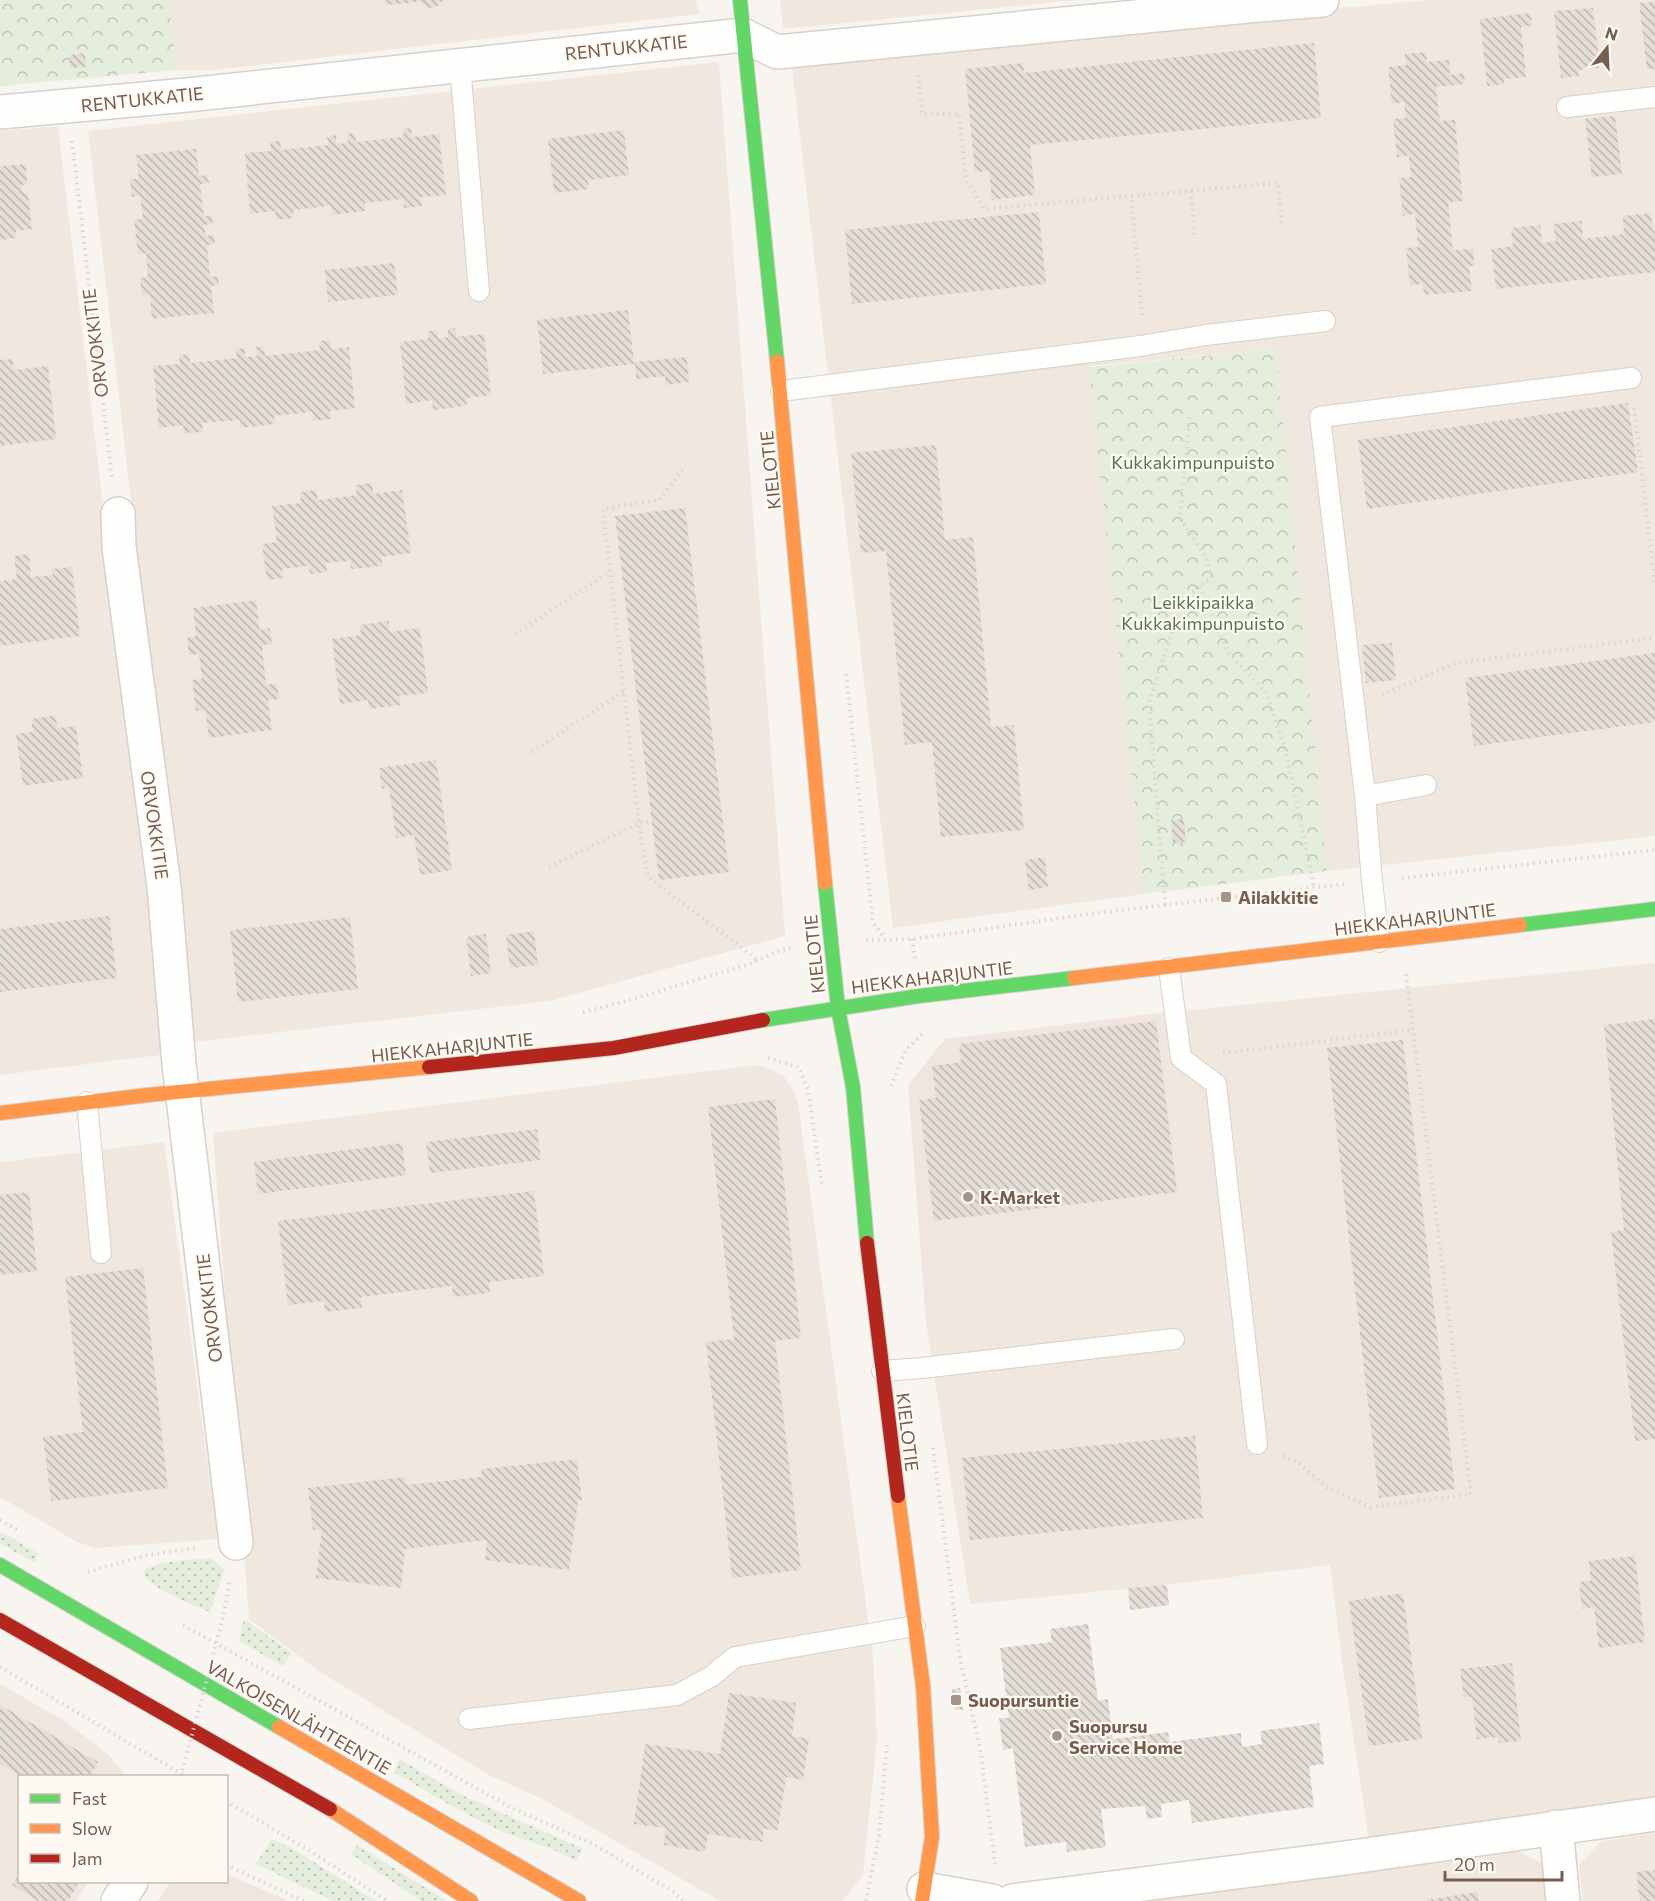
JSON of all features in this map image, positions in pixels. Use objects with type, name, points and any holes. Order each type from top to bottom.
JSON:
[{"type":"street","name":"KIELOTIE","points":[[740,0],[781,391],[831,944],[838,1008],[853,1087],[871,1282],[923,1686],[932,1837],[923,1895]]},
{"type":"street","points":[[743,35],[777,52],[1247,3],[1322,0]]},
{"type":"street","name":"RENTUKKATIE","points":[[0,112],[68,107],[743,35]]},
{"type":"street","name":"ORVOKKITIE","points":[[118,514],[119,547],[164,886],[183,1093],[236,1543]]},
{"type":"street","name":"HIEKKAHARJUNTIE","points":[[0,1113],[614,1047],[838,1008],[1655,909]]},
{"type":"street","name":"VALKOISENLÄHTEENTIE","points":[[0,1565],[579,1901]]},
{"type":"street","points":[[0,1620],[338,1814],[471,1901]]},
{"type":"street","points":[[1012,1901],[1352,1857],[1655,1814]]},
{"type":"street","points":[[1556,1827],[1563,1901]]},
{"type":"street","points":[[118,1901],[130,1883]]},
{"type":"street","points":[[923,1895],[992,1901]]},
{"type":"lane","points":[[460,65],[479,291]]},
{"type":"lane","points":[[1567,107],[1655,97]]},
{"type":"lane","points":[[781,391],[1325,321]]},
{"type":"lane","points":[[1379,942],[1365,796],[1320,417],[1630,378]]},
{"type":"lane","points":[[1365,796],[1426,785]]},
{"type":"lane","points":[[1169,968],[1181,1058],[1215,1084],[1257,1444]]},
{"type":"lane","points":[[87,1102],[101,1253]]},
{"type":"lane","points":[[882,1371],[1174,1339]]},
{"type":"lane","points":[[469,1719],[677,1695],[712,1676],[735,1657],[915,1626]]},
{"type":"path","points":[[914,38],[922,114],[959,114],[966,180],[986,209],[1278,183],[1282,227]]},
{"type":"path","name":"ORVOKKITIE","points":[[68,107],[107,444],[118,514]]},
{"type":"path","points":[[1191,191],[1194,235]]},
{"type":"path","points":[[1131,196],[1142,314],[1140,346]]},
{"type":"path","points":[[1630,378],[1655,586]]},
{"type":"path","points":[[1165,905],[1149,702],[1183,599],[1212,577],[1206,557],[1180,518],[1190,416]]},
{"type":"path","points":[[683,470],[659,500],[603,509],[639,823],[648,877],[759,961]]},
{"type":"path","points":[[515,634],[611,572]]},
{"type":"path","points":[[1199,587],[1229,654],[1266,692],[1286,751],[1314,887]]},
{"type":"path","points":[[1353,708],[1456,663],[1655,638]]},
{"type":"path","points":[[532,752],[624,691]]},
{"type":"path","points":[[549,867],[639,823],[651,821]]},
{"type":"path","points":[[573,1014],[615,1004],[759,961],[784,948],[884,938],[912,939],[1314,887],[1655,850]]},
{"type":"path","points":[[1257,1444],[1299,1463],[1327,1488],[1371,1507],[1471,1494],[1406,971]]},
{"type":"path","points":[[1181,1058],[1413,1030]]},
{"type":"path","points":[[892,1096],[891,1085],[905,1051]]},
{"type":"path","points":[[931,1438],[960,1658],[981,1754],[996,1868]]},
{"type":"path","points":[[0,1520],[20,1531]]},
{"type":"path","points":[[88,1572],[147,1555],[236,1543]]},
{"type":"path","points":[[78,1566],[99,1577]]},
{"type":"path","points":[[183,1775],[224,1614]]},
{"type":"path","points":[[182,1625],[512,1808],[594,1845],[674,1892],[683,1901]]},
{"type":"path","points":[[0,1667],[181,1775]]},
{"type":"path","points":[[228,1802],[315,1854],[387,1901]]},
{"type":"path","points":[[228,1866],[304,1901]]},
{"type":"shaded area","points":[[169,0],[696,0],[699,14],[215,70],[176,70]]},
{"type":"shaded area","points":[[780,0],[1078,0],[783,29]]},
{"type":"shaded area","points":[[1427,0],[1655,0],[1655,836],[1327,871],[1276,349],[1090,366],[1144,894],[893,928],[791,60]]},
{"type":"shaded area","points":[[719,62],[785,936],[550,1001],[194,1042],[88,131]]},
{"type":"shaded area","points":[[58,126],[165,1029],[160,1055],[0,1075],[0,131]]},
{"type":"shaded area","points":[[1655,963],[1655,1804],[1369,1840],[1330,1565],[1167,1585],[970,1604],[926,1323],[1192,1292],[1160,1013]]},
{"type":"shaded area","points":[[1160,1013],[1192,1292],[926,1323],[908,1085],[945,1039]]},
{"type":"shaded area","points":[[757,1065],[771,1069],[784,1077],[793,1089],[798,1103],[873,1656],[877,1738],[863,1875],[842,1901],[720,1901],[542,1799],[489,1775],[323,1674],[249,1619],[213,1133]]},
{"type":"shaded area","points":[[164,1142],[218,1539],[95,1548],[77,1542],[0,1497],[0,1162]]},
{"type":"shaded area","points":[[0,1684],[65,1721],[111,1757],[125,1775],[18,1775],[18,1883],[88,1883],[76,1901],[0,1901]]},
{"type":"shaded area","points":[[1655,1833],[1655,1901],[1583,1901],[1579,1865],[1601,1841]]},
{"type":"shaded area","points":[[1519,1851],[1546,1866],[1548,1901],[1136,1901]]},
{"type":"shaded area","points":[[228,1874],[288,1901],[158,1901],[169,1883],[228,1883]]},
{"type":"green space","points":[[0,0],[169,0],[176,70],[0,86]]},
{"type":"green space","name":"Kukkakimpunpuisto","points":[[1276,349],[1327,871],[1144,894],[1089,367]]},
{"type":"green space","points":[[0,1531],[39,1554],[34,1563],[0,1543]]},
{"type":"green space","points":[[212,1558],[224,1570],[210,1612],[160,1589],[148,1580],[144,1571],[149,1567],[176,1561]]},
{"type":"green space","points":[[244,1619],[292,1653],[283,1666],[239,1641]]},
{"type":"green space","points":[[399,1759],[462,1795],[583,1849],[576,1861],[486,1824],[394,1773]]},
{"type":"green space","points":[[272,1839],[298,1852],[376,1901],[333,1901],[256,1864]]},
{"type":"green space","points":[[357,1845],[447,1901],[421,1901],[351,1854]]},
{"type":"building","points":[[385,0],[417,0],[417,2],[385,5]]},
{"type":"building","points":[[418,0],[443,0],[437,7],[427,8]]},
{"type":"building","points":[[1655,2],[1655,69],[1647,69],[1639,3]]},
{"type":"building","points":[[1593,8],[1600,68],[1578,70],[1579,76],[1561,78],[1554,11]]},
{"type":"building","points":[[1531,13],[1532,26],[1521,27],[1526,77],[1504,79],[1504,84],[1487,86],[1480,19]]},
{"type":"building","points":[[1314,43],[1321,118],[1030,145],[1035,195],[992,200],[989,171],[975,172],[965,69],[1023,63],[1024,73]]},
{"type":"building","points":[[1426,52],[1427,62],[1449,60],[1450,75],[1464,73],[1465,84],[1436,87],[1440,121],[1455,120],[1463,201],[1448,202],[1453,250],[1473,249],[1475,266],[1469,266],[1472,291],[1424,295],[1423,284],[1410,285],[1406,248],[1418,247],[1415,214],[1403,216],[1399,178],[1411,177],[1409,156],[1397,157],[1393,119],[1406,118],[1404,102],[1392,104],[1388,67],[1406,65],[1405,54]]},
{"type":"building","points":[[85,53],[86,67],[70,68],[69,55]]},
{"type":"building","points":[[1615,116],[1622,174],[1592,177],[1585,119]]},
{"type":"building","points":[[411,128],[412,137],[439,134],[446,195],[421,197],[422,206],[404,208],[403,199],[365,203],[365,211],[332,215],[331,206],[293,210],[294,218],[276,220],[275,211],[250,214],[245,153],[271,151],[270,142],[280,141],[281,150],[328,145],[327,137],[336,135],[336,144],[348,143],[347,134],[355,133],[356,142],[404,137],[403,129]]},
{"type":"building","points":[[624,130],[629,175],[588,180],[589,189],[554,193],[548,139]]},
{"type":"building","points":[[196,149],[199,176],[208,175],[209,183],[200,184],[204,216],[212,216],[213,224],[204,225],[206,236],[214,235],[215,244],[207,245],[210,277],[218,276],[219,285],[211,286],[214,313],[152,319],[150,294],[142,295],[140,278],[148,277],[146,253],[138,254],[134,220],[143,219],[140,196],[132,197],[130,179],[139,179],[136,155]]},
{"type":"building","points":[[26,164],[27,185],[22,185],[23,193],[28,193],[32,229],[16,231],[16,238],[0,240],[0,166]]},
{"type":"building","points":[[1039,212],[1046,284],[852,304],[845,230]]},
{"type":"building","points":[[1651,213],[1653,231],[1655,231],[1655,272],[1496,289],[1491,249],[1513,246],[1511,228],[1540,225],[1542,243],[1556,241],[1553,224],[1582,221],[1583,239],[1624,234],[1623,216]]},
{"type":"building","points":[[394,263],[398,295],[328,302],[325,270]]},
{"type":"building","points":[[628,310],[634,362],[687,357],[689,382],[666,385],[665,376],[636,379],[635,364],[543,374],[537,320]]},
{"type":"building","points":[[455,328],[456,337],[484,334],[491,395],[466,398],[467,406],[433,410],[432,400],[406,404],[400,342],[428,339],[428,331],[437,330],[438,339],[448,337],[448,329]]},
{"type":"building","points":[[330,340],[331,349],[349,347],[355,408],[330,411],[331,419],[313,421],[312,412],[274,416],[275,424],[241,428],[240,420],[202,423],[203,432],[184,433],[183,425],[159,428],[153,366],[180,364],[179,355],[189,354],[190,363],[237,358],[236,349],[245,348],[245,357],[257,356],[256,347],[264,346],[265,356],[320,350],[319,341]]},
{"type":"building","points":[[12,359],[14,370],[48,366],[56,439],[0,446],[0,360]]},
{"type":"building","points":[[1628,403],[1638,472],[1367,509],[1358,440]]},
{"type":"building","points":[[936,445],[945,540],[973,537],[991,727],[1014,725],[1024,830],[941,837],[932,742],[905,745],[886,551],[861,553],[851,453]]},
{"type":"building","points":[[372,483],[373,494],[402,490],[411,553],[381,557],[383,566],[351,569],[350,561],[326,563],[327,572],[310,574],[308,566],[282,569],[284,578],[267,580],[262,544],[277,542],[272,506],[301,503],[300,492],[316,490],[318,500],[357,495],[355,485]]},
{"type":"building","points":[[685,508],[729,872],[659,880],[615,516]]},
{"type":"building","points":[[29,554],[31,577],[53,575],[52,569],[72,567],[80,636],[0,646],[0,581],[17,579],[14,556]]},
{"type":"building","points":[[256,600],[260,630],[270,628],[272,644],[262,645],[266,685],[277,683],[279,699],[268,700],[272,730],[209,738],[205,710],[196,711],[192,680],[202,679],[199,654],[189,655],[187,638],[196,636],[193,608]]},
{"type":"building","points":[[389,621],[390,632],[420,628],[428,693],[399,696],[401,705],[369,709],[368,700],[340,704],[332,639],[361,635],[360,625]]},
{"type":"building","points":[[1392,643],[1396,680],[1366,683],[1362,645]]},
{"type":"building","points":[[1655,653],[1655,722],[1474,746],[1465,678]]},
{"type":"building","points":[[56,715],[57,728],[76,726],[83,778],[23,786],[16,734],[33,732],[31,719]]},
{"type":"building","points":[[436,760],[452,870],[420,875],[414,835],[396,838],[389,787],[382,789],[379,768]]},
{"type":"building","points":[[1184,819],[1186,842],[1173,843],[1171,820]]},
{"type":"building","points":[[1045,857],[1048,887],[1029,890],[1025,860]]},
{"type":"building","points":[[109,916],[117,978],[0,992],[0,929]]},
{"type":"building","points":[[350,917],[358,989],[238,1002],[230,930]]},
{"type":"building","points":[[534,931],[538,965],[510,968],[506,935]]},
{"type":"building","points":[[486,934],[491,973],[471,976],[466,937]]},
{"type":"building","points":[[1655,1019],[1655,1439],[1635,1441],[1611,1232],[1624,1230],[1604,1025]]},
{"type":"building","points":[[1156,1021],[1177,1192],[934,1221],[919,1100],[936,1098],[932,1066],[961,1062],[959,1044]]},
{"type":"building","points":[[1403,1040],[1455,1489],[1379,1498],[1327,1048]]},
{"type":"building","points":[[775,1099],[801,1338],[775,1341],[801,1570],[732,1578],[706,1342],[734,1339],[708,1107]]},
{"type":"building","points":[[537,1129],[541,1160],[430,1173],[426,1142]]},
{"type":"building","points":[[402,1143],[406,1175],[258,1194],[254,1162]]},
{"type":"building","points":[[534,1191],[544,1276],[489,1282],[490,1293],[453,1297],[452,1286],[361,1297],[362,1308],[325,1312],[324,1301],[288,1305],[278,1221]]},
{"type":"building","points":[[29,1192],[37,1271],[0,1275],[0,1195]]},
{"type":"building","points":[[143,1268],[168,1488],[51,1501],[43,1437],[83,1432],[65,1277]]},
{"type":"building","points":[[1195,1436],[1203,1518],[970,1540],[962,1458]]},
{"type":"building","points":[[577,1459],[582,1500],[578,1501],[569,1570],[485,1560],[487,1540],[405,1549],[401,1588],[316,1578],[322,1529],[313,1530],[308,1488],[405,1477],[406,1485],[482,1477],[481,1469]]},
{"type":"building","points":[[1635,1556],[1645,1642],[1599,1648],[1594,1607],[1582,1609],[1579,1582],[1591,1581],[1589,1561]]},
{"type":"building","points":[[1167,1585],[1169,1605],[1130,1610],[1128,1588]]},
{"type":"building","points":[[1403,1593],[1422,1739],[1369,1746],[1349,1601]]},
{"type":"building","name":"Suopursu Service Home","points":[[1088,1624],[1098,1701],[1108,1699],[1113,1739],[1168,1732],[1170,1742],[1241,1733],[1242,1747],[1262,1744],[1260,1731],[1319,1723],[1324,1764],[1309,1766],[1314,1807],[1192,1823],[1189,1800],[1161,1804],[1162,1817],[1147,1819],[1145,1806],[1101,1809],[1106,1847],[1067,1852],[1066,1842],[1025,1847],[1013,1748],[1003,1750],[999,1718],[1009,1718],[1000,1648],[1052,1642],[1050,1629]]},
{"type":"building","points":[[1512,1663],[1521,1741],[1499,1743],[1498,1737],[1477,1739],[1472,1697],[1464,1697],[1460,1669]]},
{"type":"building","points":[[960,1688],[963,1710],[955,1710],[952,1689]]},
{"type":"building","points":[[729,1693],[796,1703],[792,1736],[809,1739],[803,1780],[786,1777],[778,1830],[764,1829],[762,1842],[708,1834],[705,1852],[664,1845],[666,1828],[634,1824],[645,1744],[720,1754]]},
{"type":"building","points":[[0,1705],[98,1762],[91,1775],[19,1775],[0,1764]]},
{"type":"building","points":[[1655,1870],[1655,1901],[1640,1901],[1636,1872]]},
{"type":"building","points":[[18,1875],[18,1883],[78,1883],[68,1901],[38,1901],[12,1885]]},
{"type":"building","points":[[1477,1892],[1479,1901],[1427,1900]]},
{"type":"traffic: fast","points":[[740,0],[777,361]]},
{"type":"traffic: fast","points":[[825,883],[838,1008],[853,1087],[867,1243]]},
{"type":"traffic: fast","points":[[1520,925],[1655,909]]},
{"type":"traffic: fast","points":[[763,1020],[919,996],[1074,978]]},
{"type":"traffic: fast","points":[[0,1565],[279,1727]]},
{"type":"traffic: slow","points":[[777,361],[825,883]]},
{"type":"traffic: slow","points":[[1074,978],[1520,925]]},
{"type":"traffic: slow","points":[[0,1113],[148,1095],[429,1067]]},
{"type":"traffic: slow","points":[[898,1496],[923,1686],[932,1837],[922,1901]]},
{"type":"traffic: slow","points":[[279,1727],[579,1901]]},
{"type":"traffic: slow","points":[[330,1809],[471,1901]]},
{"type":"traffic: jam","points":[[429,1067],[614,1048],[763,1020]]},
{"type":"traffic: jam","points":[[867,1243],[898,1496]]},
{"type":"traffic: jam","points":[[0,1620],[330,1809]]},
{"type":"place","name":"Ailakkitie","points":[[1226,897]]},
{"type":"place","name":"K-Market","points":[[968,1197]]},
{"type":"place","name":"Suopursuntie","points":[[956,1700]]},
{"type":"place","name":"Suopursu Service Home","points":[[1057,1736]]},
{"type":"park label","name":"Leikkipaikka Kukkakimpunpuisto","points":[[1203,612]]}]
